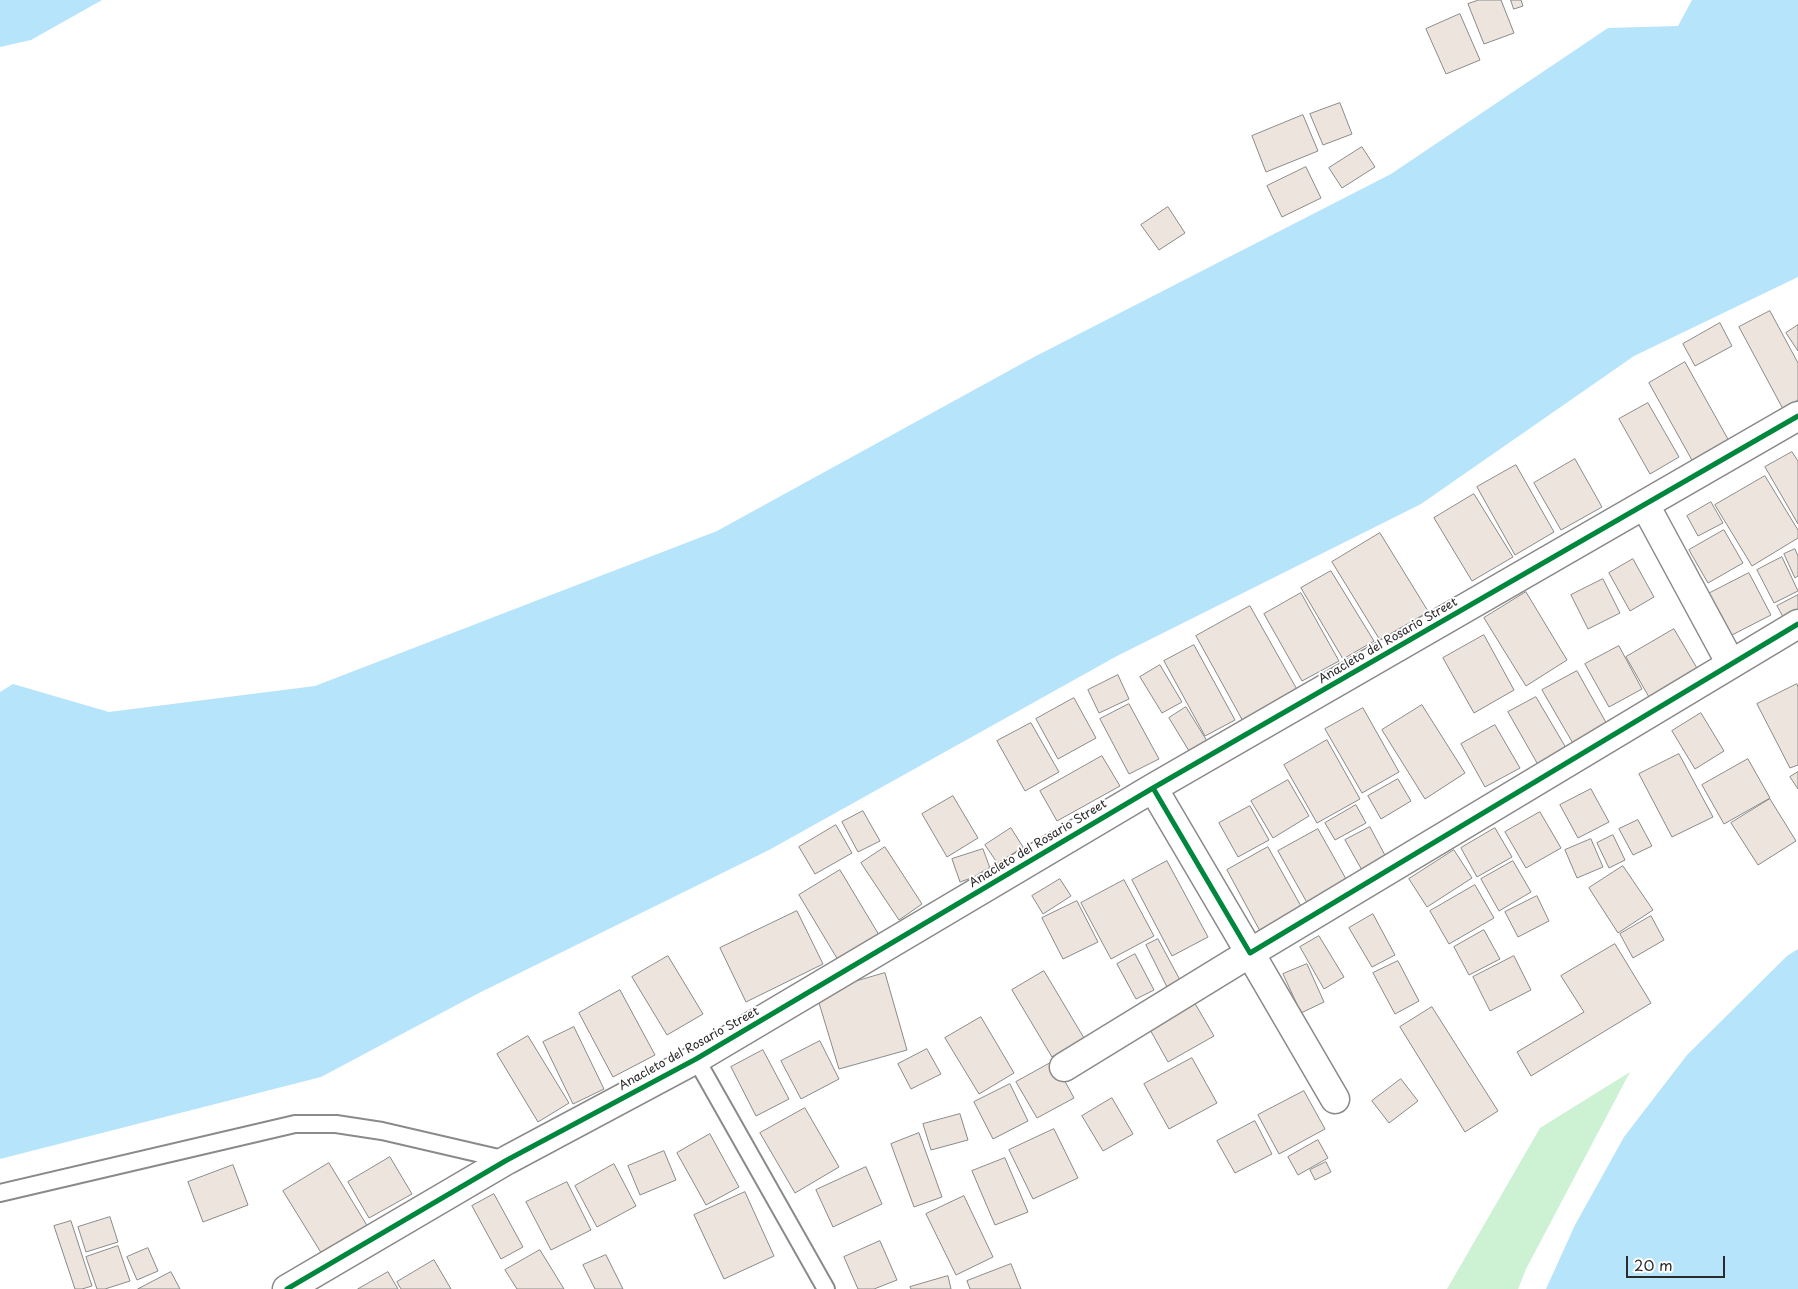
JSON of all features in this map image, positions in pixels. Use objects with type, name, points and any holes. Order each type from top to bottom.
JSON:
[{"type":"street","name":"Anacleto del Rosario Street","points":[[287,1289],[506,1160],[696,1059],[1152,788],[1798,416]]},
{"type":"street","points":[[1645,505],[1731,664]]},
{"type":"street","points":[[1064,1067],[1798,624]]},
{"type":"street","points":[[1152,788],[1335,1099]]},
{"type":"lane","points":[[696,1059],[826,1289]]},
{"type":"lane","points":[[0,1193],[295,1124],[336,1124],[382,1131],[506,1160]]},
{"type":"green space","points":[[1630,1072],[1526,1269],[1518,1289],[1447,1289],[1540,1128]]},
{"type":"water","points":[[0,0],[102,0],[31,40],[0,47]]},
{"type":"water","points":[[1692,0],[1798,0],[1798,277],[1634,356],[1421,504],[1117,656],[769,850],[479,993],[321,1077],[0,1159],[0,692],[13,684],[109,712],[315,686],[717,531],[1034,357],[1391,174],[1608,28],[1678,26]]},
{"type":"water","points":[[1798,949],[1798,1289],[1546,1289],[1575,1225],[1624,1137],[1687,1055],[1787,956]]},
{"type":"building","points":[[1479,0],[1501,0],[1514,33],[1484,44],[1468,4]]},
{"type":"building","points":[[1511,0],[1521,0],[1523,6],[1514,9]]},
{"type":"building","points":[[1460,14],[1480,60],[1446,74],[1426,29]]},
{"type":"building","points":[[1340,103],[1352,134],[1323,145],[1310,114]]},
{"type":"building","points":[[1303,115],[1318,151],[1266,172],[1252,136]]},
{"type":"building","points":[[1362,147],[1375,167],[1342,188],[1329,168]]},
{"type":"building","points":[[1306,167],[1321,198],[1282,217],[1267,186]]},
{"type":"building","points":[[1168,207],[1185,233],[1159,250],[1141,225]]},
{"type":"building","points":[[1770,311],[1798,363],[1798,400],[1783,409],[1739,327]]},
{"type":"building","points":[[1720,323],[1732,346],[1695,366],[1683,344]]},
{"type":"building","points":[[1798,325],[1798,351],[1786,333]]},
{"type":"building","points":[[1685,362],[1729,441],[1693,462],[1649,383]]},
{"type":"building","points":[[1648,403],[1679,457],[1650,474],[1619,419]]},
{"type":"building","points":[[1792,452],[1798,461],[1798,524],[1765,467]]},
{"type":"building","points":[[1575,459],[1602,507],[1561,530],[1534,483]]},
{"type":"building","points":[[1516,465],[1554,532],[1515,555],[1477,487]]},
{"type":"building","points":[[1765,476],[1798,530],[1798,538],[1752,566],[1715,505]]},
{"type":"building","points":[[1474,494],[1513,557],[1472,581],[1434,518]]},
{"type":"building","points":[[1711,502],[1723,523],[1698,536],[1687,516]]},
{"type":"building","points":[[1724,530],[1743,563],[1708,583],[1689,550]]},
{"type":"building","points":[[1380,533],[1431,616],[1383,645],[1332,562]]},
{"type":"building","points":[[1795,549],[1798,556],[1798,576],[1795,578],[1784,554]]},
{"type":"building","points":[[1782,557],[1798,591],[1774,603],[1757,570]]},
{"type":"building","points":[[1633,559],[1654,597],[1630,611],[1609,573]]},
{"type":"building","points":[[1331,571],[1374,641],[1343,659],[1301,588]]},
{"type":"building","points":[[1749,573],[1771,615],[1730,636],[1708,594]]},
{"type":"building","points":[[1603,579],[1620,613],[1588,629],[1571,595]]},
{"type":"building","points":[[1526,592],[1567,660],[1526,686],[1484,618]]},
{"type":"building","points":[[1301,593],[1339,661],[1302,681],[1264,614]]},
{"type":"building","points":[[1798,595],[1798,615],[1786,622],[1777,606]]},
{"type":"building","points":[[1250,606],[1299,693],[1244,723],[1196,636]]},
{"type":"building","points":[[1674,629],[1701,675],[1653,704],[1626,657]]},
{"type":"building","points":[[1484,635],[1514,690],[1474,713],[1443,658]]},
{"type":"building","points":[[1194,645],[1235,720],[1205,736],[1164,661]]},
{"type":"building","points":[[1619,646],[1642,689],[1609,707],[1585,664]]},
{"type":"building","points":[[1160,665],[1182,702],[1162,713],[1140,677]]},
{"type":"building","points":[[1577,671],[1612,733],[1578,752],[1542,690]]},
{"type":"building","points":[[1118,675],[1129,699],[1099,713],[1088,690]]},
{"type":"building","points":[[1797,684],[1798,765],[1790,768],[1757,704]]},
{"type":"building","points":[[1536,697],[1569,753],[1541,770],[1508,712]]},
{"type":"building","points":[[1074,698],[1096,738],[1058,759],[1036,719]]},
{"type":"building","points":[[1129,704],[1159,759],[1129,774],[1100,719]]},
{"type":"building","points":[[1422,705],[1465,773],[1425,799],[1382,730]]},
{"type":"building","points":[[1186,707],[1207,741],[1189,751],[1169,718]]},
{"type":"building","points":[[1363,708],[1399,772],[1362,793],[1325,729]]},
{"type":"building","points":[[1701,713],[1724,751],[1695,769],[1672,731]]},
{"type":"building","points":[[1031,723],[1059,772],[1025,791],[997,741]]},
{"type":"building","points":[[1495,725],[1520,768],[1485,787],[1461,744]]},
{"type":"building","points":[[1327,740],[1360,799],[1317,823],[1284,765]]},
{"type":"building","points":[[1679,754],[1713,817],[1672,837],[1639,774]]},
{"type":"building","points":[[1102,756],[1120,786],[1057,821],[1040,791]]},
{"type":"building","points":[[1748,759],[1770,798],[1724,824],[1702,785]]},
{"type":"building","points":[[1798,772],[1798,789],[1790,777]]},
{"type":"building","points":[[1398,779],[1411,801],[1381,819],[1368,796]]},
{"type":"building","points":[[1288,780],[1309,816],[1273,838],[1251,801]]},
{"type":"building","points":[[1591,789],[1609,822],[1578,838],[1560,805]]},
{"type":"building","points":[[953,796],[978,838],[947,857],[922,814]]},
{"type":"building","points":[[1770,799],[1796,841],[1758,865],[1731,823]]},
{"type":"building","points":[[1356,805],[1366,823],[1335,840],[1325,823]]},
{"type":"building","points":[[1250,806],[1269,840],[1238,857],[1219,823]]},
{"type":"building","points":[[863,811],[880,841],[858,852],[842,822]]},
{"type":"building","points":[[1540,812],[1561,848],[1526,868],[1505,832]]},
{"type":"building","points":[[1638,820],[1652,846],[1633,855],[1619,829]]},
{"type":"building","points":[[836,825],[852,853],[815,874],[799,847]]},
{"type":"building","points":[[1370,827],[1387,859],[1363,872],[1345,840]]},
{"type":"building","points":[[1011,828],[1023,847],[998,864],[985,845]]},
{"type":"building","points":[[1495,828],[1512,857],[1477,877],[1461,848]]},
{"type":"building","points":[[1318,829],[1350,886],[1310,908],[1278,851]]},
{"type":"building","points":[[1613,835],[1625,860],[1609,868],[1597,843]]},
{"type":"building","points":[[1591,839],[1603,867],[1577,878],[1565,850]]},
{"type":"building","points":[[885,847],[922,904],[899,920],[861,863]]},
{"type":"building","points":[[1268,847],[1302,908],[1260,931],[1227,870]]},
{"type":"building","points":[[983,849],[991,871],[960,882],[952,859]]},
{"type":"building","points":[[1454,850],[1472,878],[1427,907],[1409,879]]},
{"type":"building","points":[[1167,861],[1208,937],[1172,956],[1132,880]]},
{"type":"building","points":[[1513,861],[1531,892],[1499,911],[1481,879]]},
{"type":"building","points":[[1623,866],[1653,910],[1618,933],[1589,888]]},
{"type":"building","points":[[840,870],[879,935],[838,960],[799,895]]},
{"type":"building","points":[[1060,879],[1071,896],[1043,914],[1032,896]]},
{"type":"building","points":[[1124,880],[1154,936],[1111,959],[1081,903]]},
{"type":"building","points":[[1475,885],[1494,918],[1449,944],[1430,911]]},
{"type":"building","points":[[1537,896],[1549,921],[1518,937],[1505,912]]},
{"type":"building","points":[[1077,901],[1098,942],[1063,959],[1042,918]]},
{"type":"building","points":[[797,911],[823,964],[746,1002],[720,948]]},
{"type":"building","points":[[1373,914],[1395,955],[1372,967],[1349,928]]},
{"type":"building","points":[[1651,916],[1664,940],[1633,958],[1620,934]]},
{"type":"building","points":[[1484,930],[1500,959],[1469,975],[1454,947]]},
{"type":"building","points":[[1319,936],[1344,977],[1324,989],[1300,947]]},
{"type":"building","points":[[1158,939],[1180,980],[1167,987],[1146,945]]},
{"type":"building","points":[[1615,944],[1651,1003],[1531,1076],[1517,1052],[1584,1012],[1561,976]]},
{"type":"building","points":[[1135,954],[1154,990],[1136,999],[1117,964]]},
{"type":"building","points":[[668,956],[703,1014],[667,1035],[632,977]]},
{"type":"building","points":[[1514,956],[1531,990],[1490,1011],[1473,977]]},
{"type":"building","points":[[1398,961],[1419,1001],[1395,1014],[1373,973]]},
{"type":"building","points":[[1307,964],[1324,1002],[1301,1013],[1283,974]]},
{"type":"building","points":[[1044,971],[1084,1038],[1052,1057],[1012,990]]},
{"type":"building","points":[[885,973],[907,1050],[839,1069],[816,993]]},
{"type":"building","points":[[620,990],[655,1055],[613,1077],[579,1013]]},
{"type":"building","points":[[1193,1000],[1214,1036],[1168,1062],[1148,1026]]},
{"type":"building","points":[[1432,1007],[1498,1111],[1465,1132],[1400,1027]]},
{"type":"building","points":[[981,1017],[1014,1073],[979,1094],[945,1038]]},
{"type":"building","points":[[574,1027],[604,1089],[573,1104],[543,1042]]},
{"type":"building","points":[[528,1036],[569,1103],[538,1122],[497,1054]]},
{"type":"building","points":[[820,1041],[839,1079],[801,1099],[781,1061]]},
{"type":"building","points":[[927,1049],[941,1074],[911,1089],[898,1064]]},
{"type":"building","points":[[763,1050],[789,1099],[756,1116],[731,1067]]},
{"type":"building","points":[[1192,1058],[1217,1103],[1169,1129],[1144,1084]]},
{"type":"building","points":[[1054,1061],[1074,1098],[1037,1118],[1016,1082]]},
{"type":"building","points":[[1401,1079],[1418,1101],[1389,1123],[1372,1101]]},
{"type":"building","points":[[1010,1084],[1028,1121],[993,1139],[974,1102]]},
{"type":"building","points":[[1304,1091],[1325,1129],[1279,1154],[1258,1115]]},
{"type":"building","points":[[1112,1098],[1133,1134],[1103,1151],[1082,1116]]},
{"type":"building","points":[[805,1108],[839,1167],[795,1193],[760,1133]]},
{"type":"building","points":[[960,1114],[968,1140],[931,1150],[923,1124]]},
{"type":"building","points":[[1255,1121],[1272,1154],[1235,1173],[1217,1141]]},
{"type":"building","points":[[1054,1129],[1078,1178],[1033,1199],[1009,1150]]},
{"type":"building","points":[[919,1133],[942,1197],[914,1207],[891,1144]]},
{"type":"building","points":[[710,1134],[739,1187],[706,1205],[677,1153]]},
{"type":"building","points":[[1318,1140],[1328,1158],[1298,1175],[1288,1157]]},
{"type":"building","points":[[664,1151],[676,1180],[640,1195],[628,1166]]},
{"type":"building","points":[[390,1157],[412,1194],[369,1218],[348,1182]]},
{"type":"building","points":[[1005,1158],[1028,1212],[995,1225],[972,1171]]},
{"type":"building","points":[[1326,1162],[1331,1172],[1315,1180],[1310,1170]]},
{"type":"building","points":[[329,1163],[371,1232],[325,1259],[283,1191]]},
{"type":"building","points":[[614,1164],[636,1206],[597,1227],[575,1186]]},
{"type":"building","points":[[233,1165],[248,1205],[203,1222],[188,1182]]},
{"type":"building","points":[[866,1167],[882,1204],[833,1227],[816,1190]]},
{"type":"building","points":[[567,1182],[591,1230],[551,1250],[526,1202]]},
{"type":"building","points":[[745,1192],[774,1256],[724,1279],[694,1215]]},
{"type":"building","points":[[494,1194],[523,1247],[501,1259],[472,1206]]},
{"type":"building","points":[[964,1196],[993,1257],[956,1275],[926,1214]]},
{"type":"building","points":[[110,1217],[118,1242],[86,1252],[78,1227]]},
{"type":"building","points":[[71,1221],[92,1286],[82,1289],[75,1289],[54,1226]]},
{"type":"building","points":[[880,1241],[897,1280],[874,1289],[858,1289],[844,1257]]},
{"type":"building","points":[[118,1246],[130,1281],[105,1289],[97,1289],[86,1257]]},
{"type":"building","points":[[148,1248],[158,1271],[137,1280],[127,1257]]},
{"type":"building","points":[[540,1250],[564,1289],[517,1289],[505,1270]]},
{"type":"building","points":[[606,1255],[623,1289],[595,1289],[583,1265]]},
{"type":"building","points":[[434,1260],[451,1289],[401,1289],[397,1282]]},
{"type":"building","points":[[1011,1264],[1021,1289],[970,1289],[967,1281]]},
{"type":"building","points":[[171,1272],[180,1289],[138,1289]]},
{"type":"building","points":[[388,1272],[398,1289],[358,1289]]},
{"type":"building","points":[[948,1276],[951,1289],[911,1289],[910,1287]]},
{"type":"cycle path","points":[[287,1289],[507,1160],[696,1059],[1153,788],[1798,416]]},
{"type":"cycle path","points":[[1153,788],[1250,953],[1798,624]]}]
